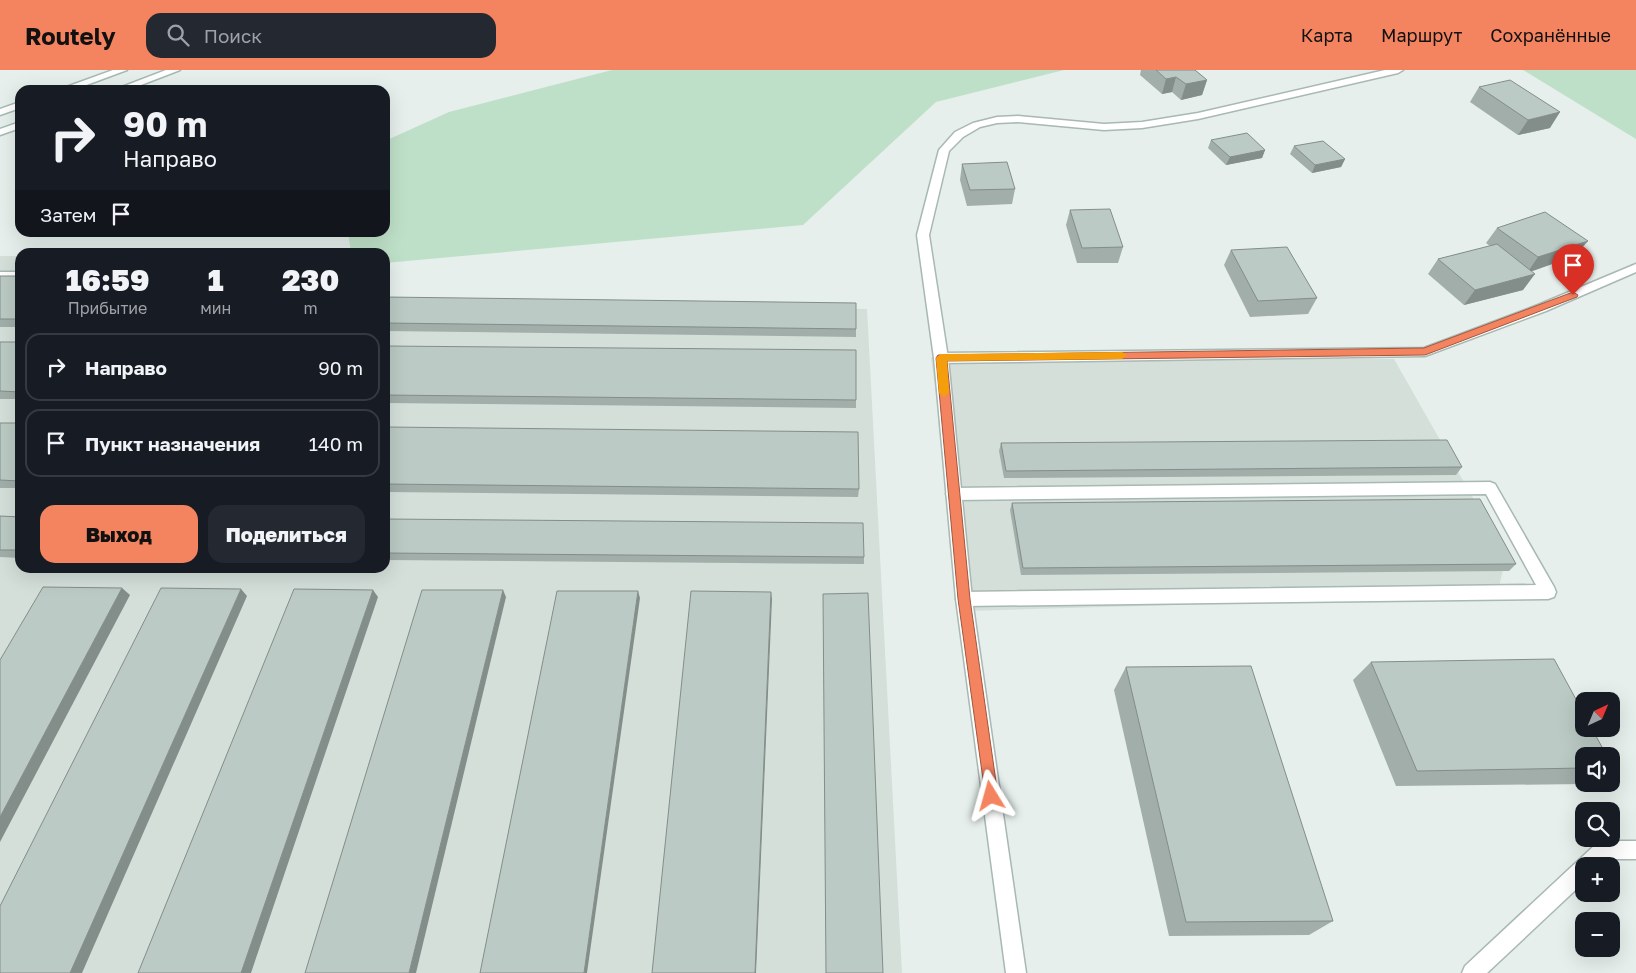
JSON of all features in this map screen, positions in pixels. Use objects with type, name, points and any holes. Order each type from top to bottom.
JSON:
[{"type":"street","points":[[78,85],[122,70]]},
{"type":"street","points":[[133,85],[175,70]]},
{"type":"street","points":[[1016,973],[964,599],[941,358],[922,236],[944,150],[951,139],[963,130],[979,124],[1017,118],[1065,125],[1102,127],[1167,123],[1398,70]]},
{"type":"street","points":[[0,112],[15,107]]},
{"type":"street","points":[[0,132],[15,127]]},
{"type":"street","points":[[941,358],[1425,352],[1542,308],[1636,268]]},
{"type":"street","points":[[0,276],[15,276]]},
{"type":"street","points":[[953,494],[1490,488],[1548,592],[964,599]]},
{"type":"street","points":[[1597,857],[1604,850],[1636,850]]},
{"type":"street","points":[[1472,973],[1575,877]]},
{"type":"shaded area","points":[[0,256],[15,256],[15,573],[390,573],[390,301],[867,309],[902,973],[0,973]]},
{"type":"shaded area","points":[[931,358],[1394,359],[1506,556],[1497,596],[967,611]]},
{"type":"green space","points":[[612,70],[1064,70],[936,102],[803,225],[390,263],[390,248],[350,248],[349,237],[390,237],[390,139],[449,112]]},
{"type":"green space","points":[[1523,70],[1636,70],[1636,139]]},
{"type":"building","points":[[1156,70],[1195,70],[1207,80],[1186,84],[1176,77],[1166,79]]},
{"type":"building","points":[[1510,80],[1560,112],[1528,120],[1479,87]]},
{"type":"building","points":[[1247,133],[1265,150],[1230,157],[1211,140]]},
{"type":"building","points":[[1323,141],[1345,159],[1315,165],[1294,146]]},
{"type":"building","points":[[1007,162],[1015,189],[970,190],[962,164]]},
{"type":"building","points":[[1110,209],[1123,247],[1082,248],[1070,210]]},
{"type":"building","points":[[1545,212],[1588,241],[1538,257],[1497,228]]},
{"type":"building","points":[[1497,244],[1535,274],[1475,290],[1438,259]]},
{"type":"building","points":[[1287,247],[1317,298],[1258,301],[1231,250]]},
{"type":"building","points":[[0,276],[15,276],[15,319],[0,319]]},
{"type":"building","points":[[390,297],[856,303],[856,329],[390,323]]},
{"type":"building","points":[[0,342],[15,342],[15,392],[0,391]]},
{"type":"building","points":[[390,346],[856,350],[856,400],[390,395]]},
{"type":"building","points":[[0,423],[15,423],[15,481],[0,480]]},
{"type":"building","points":[[390,427],[858,432],[859,489],[390,484]]},
{"type":"building","points":[[1447,440],[1462,467],[1006,471],[1001,443]]},
{"type":"building","points":[[1480,499],[1516,564],[1023,568],[1012,503]]},
{"type":"building","points":[[0,516],[15,517],[15,550],[0,550]]},
{"type":"building","points":[[390,519],[863,523],[864,557],[390,553]]},
{"type":"building","points":[[43,587],[122,588],[0,817],[0,660]]},
{"type":"building","points":[[161,588],[241,589],[70,973],[0,973],[0,906]]},
{"type":"building","points":[[294,589],[373,590],[241,973],[138,973]]},
{"type":"building","points":[[422,590],[503,590],[409,973],[305,973]]},
{"type":"building","points":[[557,591],[638,591],[584,973],[480,973]]},
{"type":"building","points":[[691,591],[771,592],[755,973],[652,973]]},
{"type":"building","points":[[868,593],[883,973],[826,973],[823,594]]},
{"type":"building","points":[[1554,659],[1575,698],[1575,738],[1597,738],[1602,747],[1575,747],[1575,768],[1417,771],[1371,662]]},
{"type":"building","points":[[1251,666],[1333,921],[1186,922],[1126,667]]},
{"type":"slow traffic","points":[[944,393],[941,358],[1122,355]]},
{"type":"route","points":[[991,796],[964,599],[941,358],[1425,352],[1573,295]]}]
